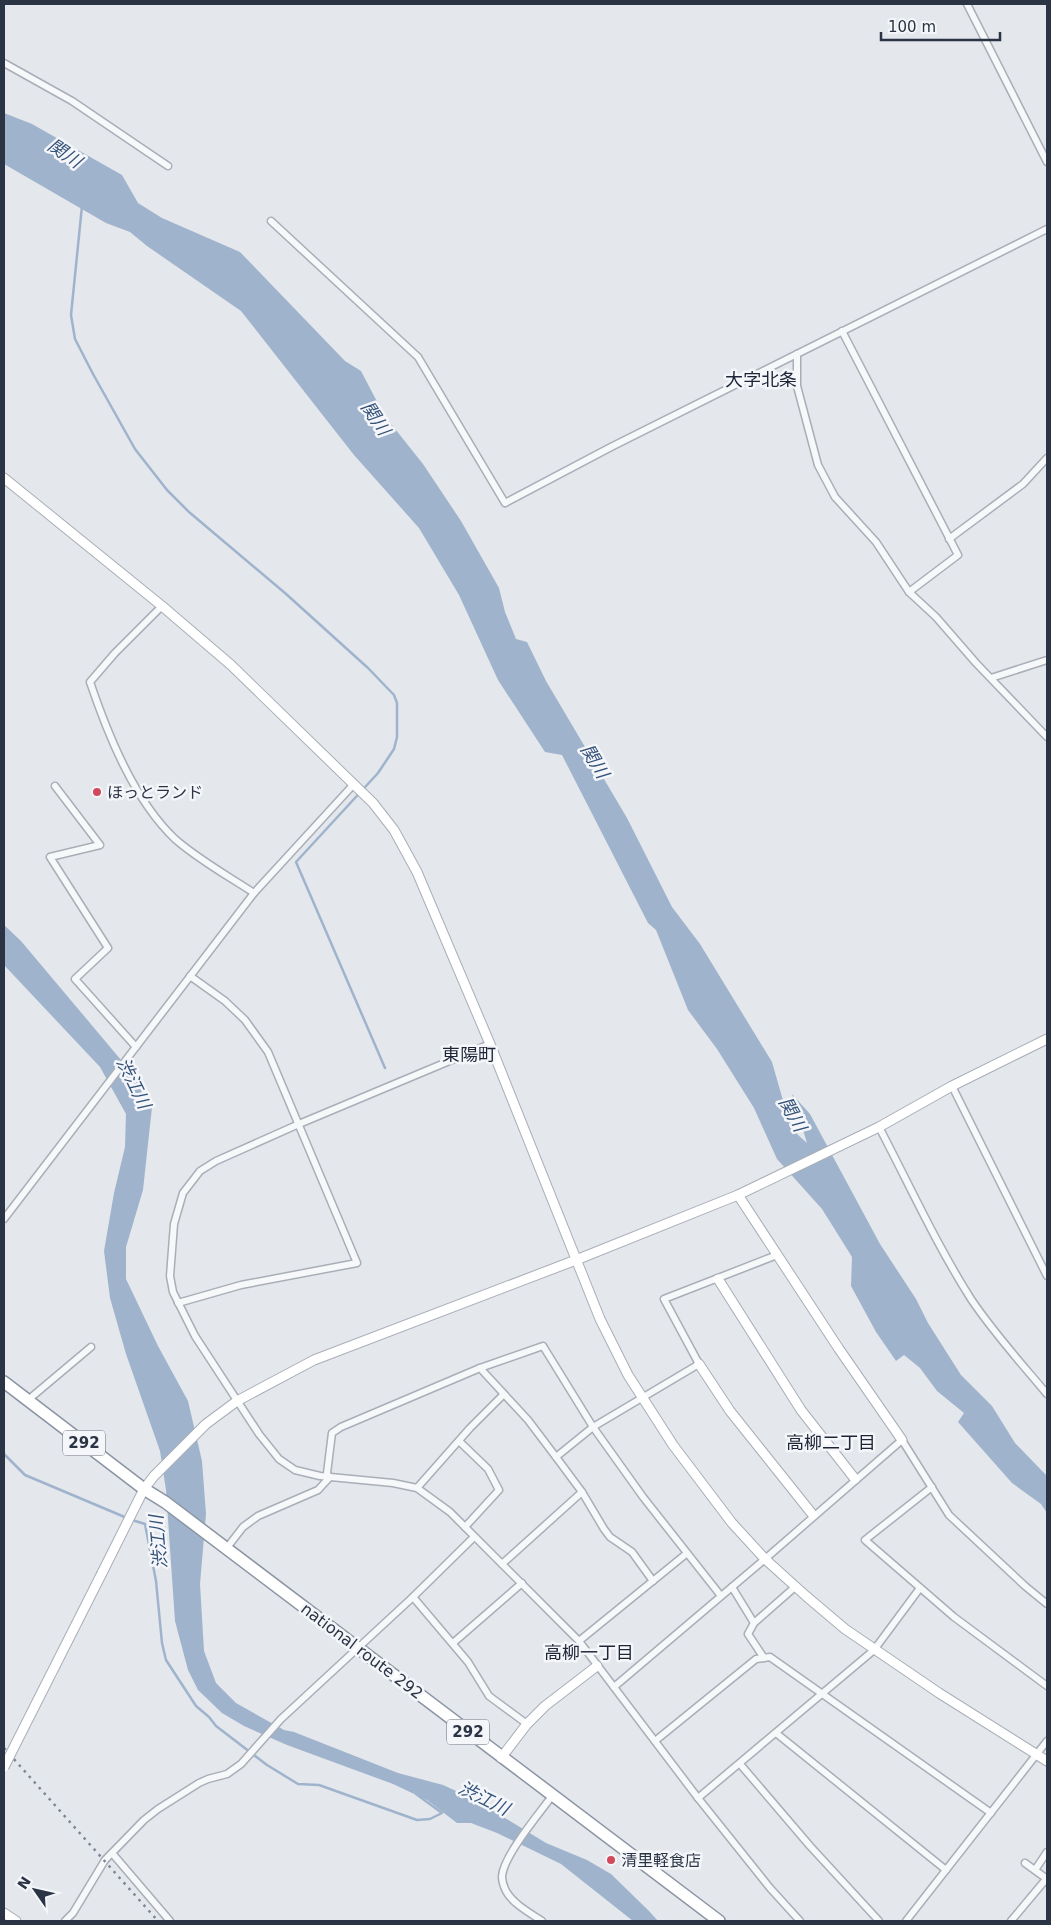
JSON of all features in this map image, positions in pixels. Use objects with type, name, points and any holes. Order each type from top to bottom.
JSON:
[{"type":"highway","name":"national route 292","points":[[4,1382],[144,1489],[165,1502],[358,1647],[501,1758],[718,1921]]},
{"type":"street","points":[[967,4],[1047,162]]},
{"type":"street","points":[[4,63],[72,101],[168,166]]},
{"type":"street","points":[[271,221],[418,357],[506,503],[611,447],[1047,229]]},
{"type":"street","points":[[842,331],[958,555],[909,592]]},
{"type":"street","points":[[797,354],[797,386],[818,464],[835,498],[876,542],[909,592],[936,617],[1047,737]]},
{"type":"street","points":[[949,539],[1023,484],[1047,458]]},
{"type":"street","points":[[4,478],[162,606],[231,665],[373,803],[394,830],[417,872],[490,1044],[600,1319],[642,1398],[672,1445],[732,1523],[765,1559],[838,1624],[874,1650],[1047,1761]]},
{"type":"street","points":[[162,606],[115,653],[90,682],[115,748],[135,786],[154,813],[174,838],[194,855],[254,893]]},
{"type":"street","points":[[991,678],[1047,660]]},
{"type":"street","points":[[4,1219],[254,893],[354,784]]},
{"type":"street","points":[[55,786],[100,845],[50,857],[108,948],[75,979],[136,1047]]},
{"type":"street","points":[[178,1303],[240,1285],[356,1263],[268,1052],[245,1020],[225,1001],[190,976]]},
{"type":"street","points":[[4,1767],[144,1489],[154,1476],[206,1424],[237,1401],[314,1360],[576,1260],[742,1193],[880,1127],[952,1086],[1047,1038]]},
{"type":"street","points":[[490,1044],[299,1124],[200,1171],[183,1194],[174,1224],[170,1276],[178,1303],[195,1336],[237,1401],[259,1434],[279,1459],[295,1470],[329,1478],[393,1483],[417,1488],[450,1512],[522,1583],[578,1641],[698,1798],[770,1888],[800,1921]]},
{"type":"street","points":[[952,1086],[1047,1276]]},
{"type":"street","points":[[880,1127],[953,1270],[1013,1353],[1047,1394]]},
{"type":"street","points":[[742,1193],[777,1255],[902,1440],[949,1515],[1047,1604]]},
{"type":"street","points":[[777,1255],[664,1299],[699,1364],[736,1418],[813,1515]]},
{"type":"street","points":[[718,1279],[801,1410],[854,1479]]},
{"type":"street","points":[[329,1478],[327,1473],[332,1433],[341,1427],[480,1368],[543,1346],[593,1427],[686,1554],[721,1596]]},
{"type":"street","points":[[28,1400],[91,1347]]},
{"type":"street","points":[[556,1457],[593,1427],[699,1364]]},
{"type":"street","points":[[480,1368],[528,1420],[582,1492],[610,1537],[632,1552],[653,1581]]},
{"type":"street","points":[[417,1488],[504,1395]]},
{"type":"street","points":[[614,1687],[732,1588],[854,1479],[902,1440]]},
{"type":"street","points":[[459,1441],[488,1469],[499,1490],[465,1527]]},
{"type":"street","points":[[226,1549],[243,1527],[258,1516],[318,1490],[329,1478]]},
{"type":"street","points":[[932,1487],[865,1540],[954,1617],[1047,1686]]},
{"type":"street","points":[[502,1564],[582,1492]]},
{"type":"street","points":[[65,1921],[73,1913],[104,1860],[128,1836],[158,1809],[208,1779],[227,1774],[241,1764],[281,1719],[413,1597],[474,1537]]},
{"type":"street","points":[[578,1641],[686,1554]]},
{"type":"street","points":[[453,1643],[522,1583]]},
{"type":"street","points":[[764,1658],[748,1634],[754,1623],[795,1587]]},
{"type":"street","points":[[732,1588],[754,1623]]},
{"type":"street","points":[[698,1798],[874,1650],[920,1588]]},
{"type":"street","points":[[413,1597],[468,1662],[489,1696],[527,1724]]},
{"type":"street","points":[[655,1741],[756,1659],[770,1657],[991,1813]]},
{"type":"street","points":[[501,1758],[527,1724],[545,1706],[597,1666]]},
{"type":"street","points":[[776,1733],[946,1870]]},
{"type":"street","points":[[906,1921],[1047,1741]]},
{"type":"street","points":[[740,1764],[868,1912],[879,1921]]},
{"type":"street","points":[[542,1921],[515,1901],[506,1890],[502,1876],[513,1850],[552,1796]]},
{"type":"street","points":[[1035,1870],[1047,1852]]},
{"type":"street","points":[[112,1853],[170,1921]]},
{"type":"street","points":[[1011,1921],[1047,1879],[1025,1863]]},
{"type":"street","points":[[4,1913],[16,1921]]},
{"type":"water","name":"関川","points":[[4,113],[32,124],[122,175],[138,203],[162,218],[240,252],[345,361],[361,371],[384,415],[423,464],[461,521],[499,588],[505,612],[516,639],[527,642],[546,681],[627,818],[672,907],[700,944],[772,1062],[786,1111],[798,1135],[807,1143],[792,1094],[810,1114],[880,1244],[916,1299],[928,1323],[961,1375],[992,1406],[1015,1443],[1047,1476],[1047,1513],[1041,1504],[1012,1483],[958,1422],[964,1413],[937,1391],[920,1368],[904,1355],[896,1361],[876,1332],[851,1286],[852,1257],[822,1209],[777,1159],[754,1108],[717,1049],[688,1010],[656,930],[648,923],[562,755],[545,752],[498,680],[459,595],[419,528],[354,455],[241,311],[147,246],[130,232],[106,223],[4,164]]},
{"type":"water","name":"渋江川","points":[[4,925],[21,941],[137,1079],[152,1107],[143,1190],[126,1247],[126,1279],[158,1346],[188,1401],[202,1461],[206,1514],[200,1584],[204,1651],[216,1683],[236,1703],[284,1730],[294,1732],[398,1773],[443,1785],[474,1799],[546,1843],[587,1860],[611,1874],[658,1921],[633,1921],[561,1864],[497,1833],[471,1823],[457,1823],[427,1800],[393,1784],[287,1745],[244,1726],[222,1713],[198,1690],[188,1670],[175,1621],[166,1490],[160,1451],[126,1354],[110,1298],[104,1251],[114,1193],[125,1147],[126,1114],[100,1067],[4,965]]},
{"type":"waterway","points":[[82,206],[71,315],[75,339],[135,449],[167,490],[189,512],[285,593],[368,668],[394,695],[397,703],[397,737],[394,749],[378,773],[296,862],[385,1068]]},
{"type":"waterway","points":[[4,1454],[25,1475],[127,1518]]},
{"type":"waterway","name":"渋江川","points":[[132,1520],[145,1524],[156,1581],[162,1643],[166,1660],[196,1706],[216,1726],[267,1765],[298,1784],[319,1785],[417,1820],[430,1819],[442,1813],[416,1794]]},
{"type":"railway","points":[[4,1748],[158,1921]]},
{"type":"place","name":"ほっとランド","points":[[97,792]]},
{"type":"place","name":"清里軽食店","points":[[611,1860]]},
{"type":"district","name":"大字北条","points":[[761,379]]},
{"type":"district","name":"東陽町","points":[[469,1054]]},
{"type":"district","name":"高柳二丁目","points":[[831,1442]]},
{"type":"district","name":"高柳一丁目","points":[[589,1652]]}]
